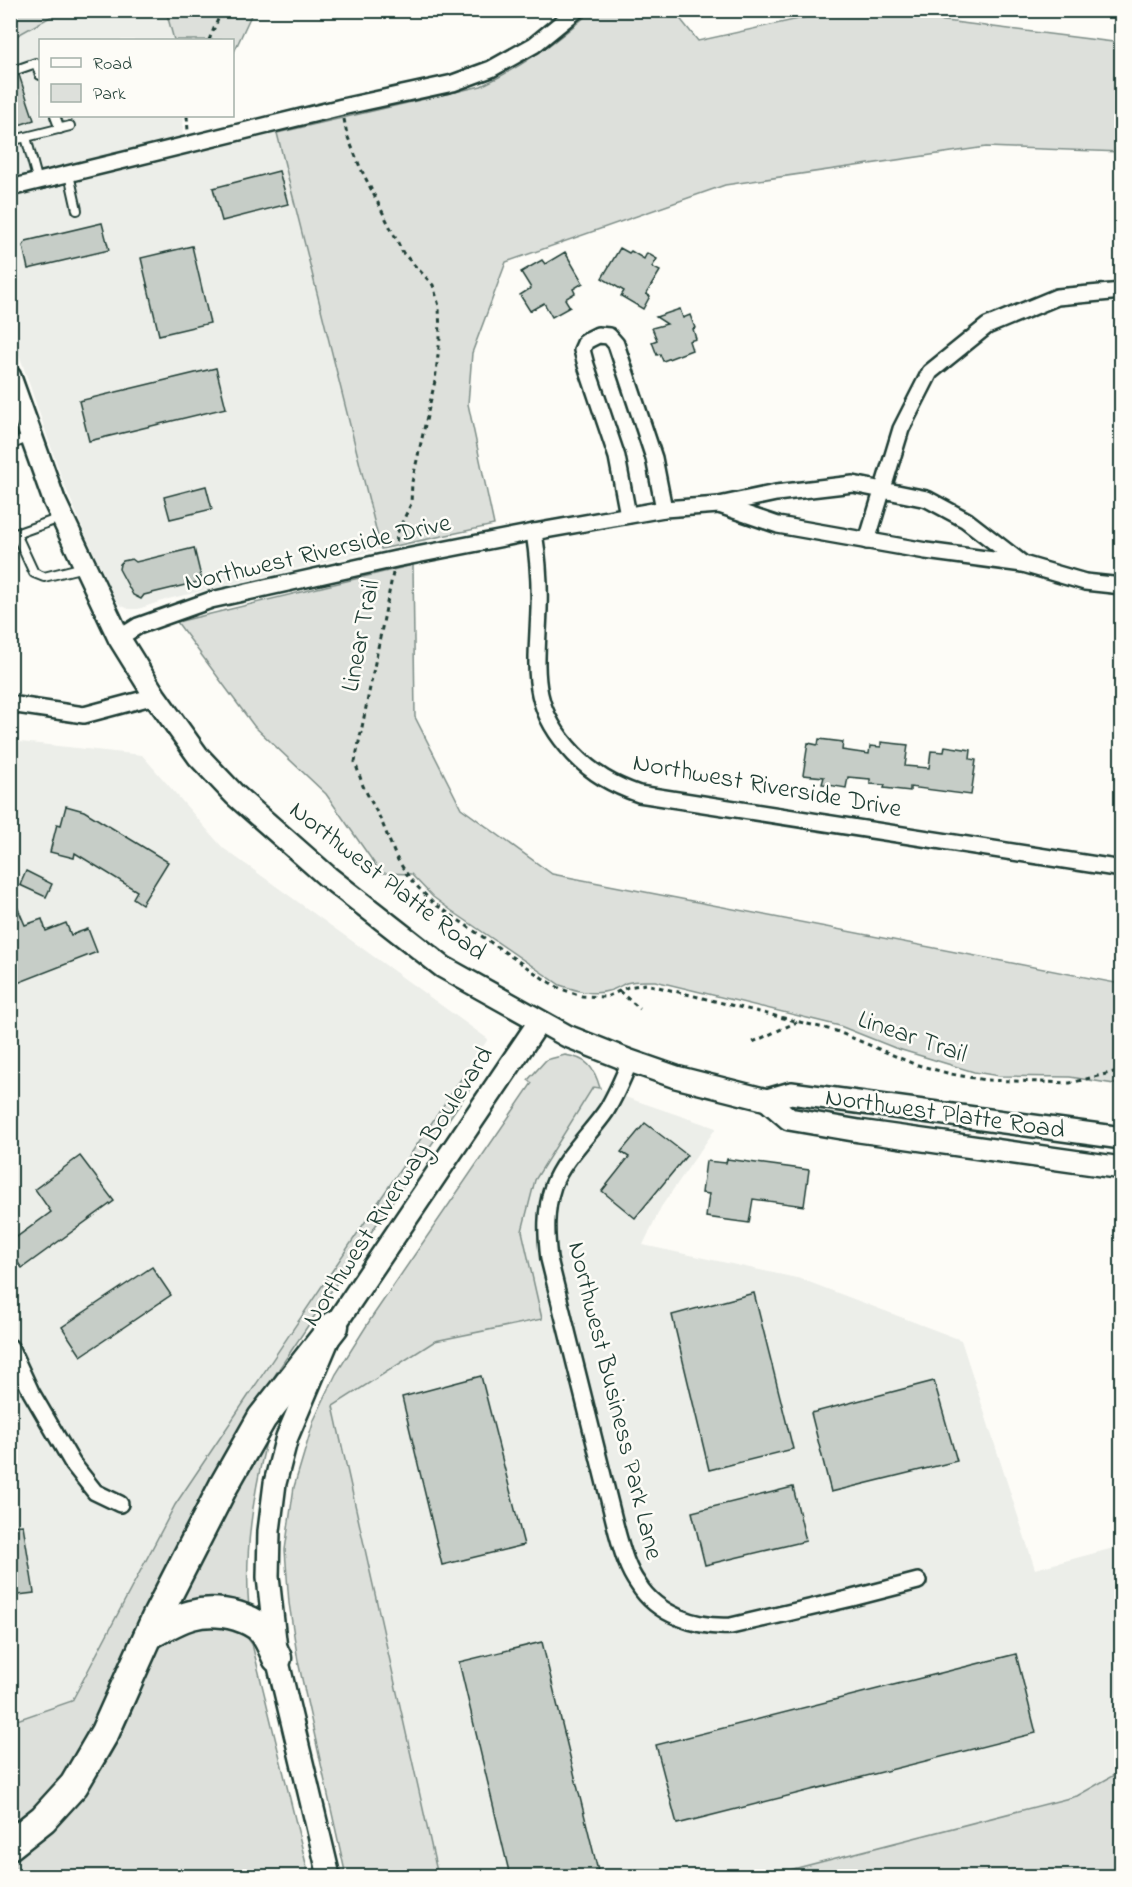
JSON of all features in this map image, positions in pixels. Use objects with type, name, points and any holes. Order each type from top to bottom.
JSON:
[{"type":"highway","points":[[10,1845],[43,1819],[74,1785],[105,1732],[188,1553],[224,1485],[262,1418],[334,1326]]},
{"type":"highway","points":[[149,1635],[180,1617],[201,1612],[224,1612],[254,1623],[262,1630],[278,1658]]},
{"type":"main road","name":"Northwest Platte Road","points":[[10,377],[54,500],[119,638],[155,696],[198,756],[219,779],[328,877],[443,968],[558,1032],[676,1077],[767,1100],[789,1119],[1122,1168]]},
{"type":"main road","name":"Northwest Riverway Boulevard","points":[[329,1876],[278,1658],[268,1577],[269,1531],[275,1483],[287,1437],[334,1326],[539,1022]]},
{"type":"main road","name":"Northwest Platte Road","points":[[767,1100],[791,1093],[1122,1138]]},
{"type":"street","points":[[10,188],[342,107],[453,83],[491,69],[534,45],[577,10]]},
{"type":"street","points":[[867,541],[901,429],[930,372],[987,326],[1057,297],[1122,291]]},
{"type":"street","points":[[628,515],[617,457],[582,350],[586,341],[598,335],[609,336],[616,344],[654,458],[664,509]]},
{"type":"street","name":"Northwest Riverside Drive","points":[[119,638],[138,626],[164,615],[211,600],[396,559],[664,509],[719,505],[776,493],[854,484],[927,499],[966,520],[1023,564]]},
{"type":"street","points":[[719,505],[778,525],[926,551],[1023,564],[1085,582],[1122,586]]},
{"type":"street","name":"Northwest Riverside Drive","points":[[534,532],[539,562],[536,672],[539,694],[547,717],[561,741],[581,762],[617,787],[639,794],[1122,869]]},
{"type":"street","points":[[10,705],[84,715],[155,696]]},
{"type":"street","name":"Northwest Business Park Lane","points":[[630,1061],[606,1110],[573,1153],[554,1184],[547,1208],[546,1234],[549,1258],[617,1532],[626,1560],[638,1585],[655,1602],[676,1616],[696,1623],[719,1627],[843,1601],[918,1581]]},
{"type":"street","points":[[10,1347],[31,1392],[74,1464],[95,1492],[120,1504]]},
{"type":"lane","points":[[10,72],[36,63],[39,72]]},
{"type":"lane","points":[[55,117],[60,129]]},
{"type":"lane","points":[[10,141],[70,126]]},
{"type":"lane","points":[[26,137],[38,182]]},
{"type":"lane","points":[[69,174],[77,210]]},
{"type":"lane","points":[[10,445],[32,437]]},
{"type":"lane","points":[[62,517],[13,535],[34,573],[44,578],[85,566]]},
{"type":"path","points":[[209,39],[222,10]]},
{"type":"path","name":"Linear Trail","points":[[342,107],[348,135],[360,167],[403,253],[432,285],[440,306],[440,338],[435,381],[412,482],[411,504],[397,533],[396,559],[355,762],[363,786],[381,820],[396,857],[410,879],[432,902],[561,990],[582,996],[606,997],[628,987],[646,984],[836,1031],[914,1064],[985,1080],[1070,1083],[1122,1070]]},
{"type":"path","points":[[619,991],[640,1009]]},
{"type":"path","points":[[753,1042],[798,1022]]},
{"type":"shaded area","points":[[61,11],[166,11],[174,39],[39,39],[39,117],[184,117],[182,138],[11,178],[10,39]]},
{"type":"shaded area","points":[[277,133],[381,549],[168,599],[138,609],[129,609],[120,605],[115,598],[83,529],[62,479],[11,331],[10,196]]},
{"type":"shaded area","points":[[11,741],[142,755],[223,848],[488,1039],[175,1505],[72,1701],[11,1722]]},
{"type":"shaded area","points":[[593,1086],[716,1128],[661,1207],[643,1245],[801,1279],[961,1340],[1035,1569],[1121,1546],[1121,1771],[1077,1796],[766,1876],[438,1876],[333,1406],[435,1341],[542,1319],[522,1231],[535,1180]]},
{"type":"green space","points":[[11,10],[61,10],[61,11],[11,39]]},
{"type":"green space","points":[[166,10],[253,11],[234,52],[234,39],[174,39]]},
{"type":"green space","points":[[935,10],[938,20],[1121,43],[1121,152],[986,147],[725,185],[506,262],[472,353],[468,404],[494,525],[381,549],[277,133],[481,86],[540,52],[592,11],[674,11],[698,41],[835,11]]},
{"type":"green space","points":[[413,565],[415,717],[461,808],[552,874],[1121,984],[1121,1085],[1070,1077],[1000,1076],[974,1072],[895,1048],[840,1026],[655,981],[629,982],[602,992],[590,993],[572,989],[560,985],[452,911],[433,897],[411,874],[381,873],[326,794],[254,726],[177,622]]},
{"type":"green space","points":[[565,1055],[584,1061],[595,1074],[600,1088],[593,1087],[535,1180],[522,1231],[542,1319],[435,1341],[333,1406],[438,1876],[346,1876],[298,1661],[289,1603],[285,1550],[294,1487],[314,1420],[336,1374],[372,1317],[532,1083],[528,1080],[546,1060]]},
{"type":"green space","points":[[463,1076],[469,1090],[277,1372],[242,1430],[92,1744],[11,1834],[11,1722],[72,1701],[175,1505]]},
{"type":"green space","points":[[262,1439],[266,1442],[257,1483],[249,1546],[249,1609],[178,1607]]},
{"type":"green space","points":[[196,1622],[240,1628],[252,1644],[309,1876],[11,1876],[11,1861],[68,1810],[86,1791],[104,1765],[129,1718],[157,1651],[167,1637]]},
{"type":"green space","points":[[1121,1771],[1121,1876],[766,1876],[1077,1796]]},
{"type":"building","points":[[19,75],[34,120],[10,128],[10,78]]},
{"type":"building","points":[[279,171],[288,204],[222,221],[213,188]]},
{"type":"building","points":[[102,223],[109,250],[28,269],[23,246],[26,241]]},
{"type":"building","points":[[192,246],[210,323],[159,335],[141,258]]},
{"type":"building","points":[[620,248],[629,253],[631,251],[644,259],[647,253],[657,259],[652,267],[660,271],[646,294],[650,296],[643,309],[621,296],[624,291],[602,278]]},
{"type":"building","points":[[565,252],[583,283],[573,289],[575,293],[565,299],[570,307],[552,317],[544,303],[530,311],[520,295],[531,288],[521,272],[542,260],[545,264]]},
{"type":"building","points":[[680,309],[683,318],[690,315],[696,339],[689,341],[692,350],[663,361],[660,354],[657,355],[652,342],[657,340],[652,328],[667,324],[656,317]]},
{"type":"building","points":[[216,368],[226,408],[89,441],[79,401]]},
{"type":"building","points":[[206,486],[212,509],[170,519],[164,497]]},
{"type":"building","points":[[194,548],[202,581],[144,595],[141,599],[133,595],[119,569],[123,561],[132,559],[136,562]]},
{"type":"building","points":[[819,739],[843,742],[842,750],[869,754],[870,746],[881,747],[881,742],[908,745],[905,766],[929,768],[931,751],[944,752],[945,746],[971,750],[970,759],[976,760],[971,795],[910,787],[910,791],[884,788],[885,785],[870,784],[870,779],[848,777],[846,788],[822,784],[824,777],[803,775],[808,743],[818,745]]},
{"type":"building","points":[[66,806],[84,811],[168,862],[142,904],[133,898],[137,891],[75,853],[74,858],[50,852],[57,824],[61,825]]},
{"type":"building","points":[[26,871],[52,884],[46,897],[20,885]]},
{"type":"building","points":[[10,890],[25,925],[42,919],[46,931],[66,923],[71,935],[88,929],[97,952],[10,986]]},
{"type":"building","points":[[645,1123],[687,1155],[635,1218],[602,1191],[629,1157],[621,1152]]},
{"type":"building","points":[[80,1156],[114,1201],[22,1268],[10,1253],[10,1242],[51,1212],[35,1189]]},
{"type":"building","points":[[727,1159],[809,1170],[804,1206],[753,1199],[749,1223],[706,1217],[709,1194],[702,1193],[706,1161],[726,1163]]},
{"type":"building","points":[[152,1267],[171,1295],[81,1356],[62,1327]]},
{"type":"building","points":[[754,1293],[793,1449],[709,1470],[672,1315]]},
{"type":"building","points":[[481,1376],[524,1545],[442,1565],[402,1397]]},
{"type":"building","points":[[934,1381],[957,1461],[831,1492],[811,1413]]},
{"type":"building","points":[[793,1487],[806,1541],[705,1565],[692,1512]]},
{"type":"building","points":[[23,1525],[34,1593],[10,1596],[10,1526]]},
{"type":"building","points":[[542,1642],[598,1871],[577,1876],[510,1876],[459,1662]]},
{"type":"building","points":[[1016,1654],[1036,1733],[677,1824],[656,1745]]}]
